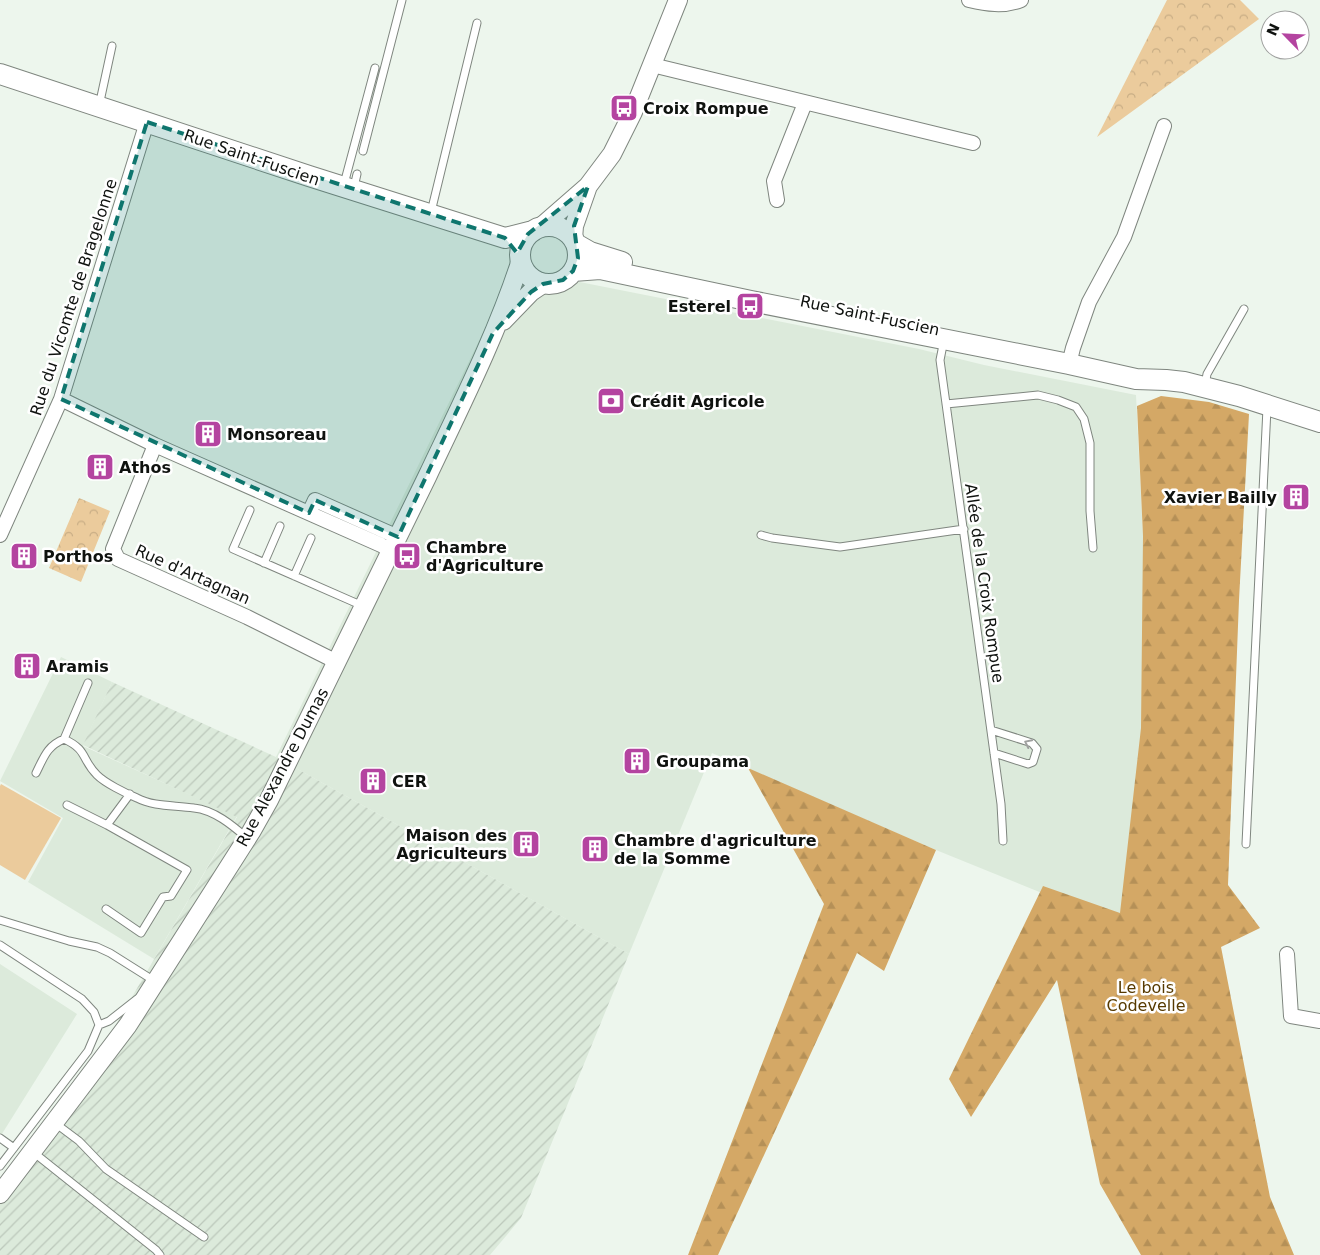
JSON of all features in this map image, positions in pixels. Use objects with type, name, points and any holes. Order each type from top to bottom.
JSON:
[{"type":"main road","name":"Rue Saint-Fuscien","points":[[0,74],[147,122],[351,184],[430,214],[505,238]]},
{"type":"main road","points":[[553,226],[559,228],[564,230],[574,242],[578,258],[573,271],[569,276],[557,283],[544,284],[531,279],[526,274],[520,259],[505,238],[537,229],[553,226]]},
{"type":"main road","points":[[520,259],[522,244],[528,234],[537,229]]},
{"type":"main road","name":"Rue Saint-Fuscien","points":[[574,242],[590,252],[603,257],[660,272],[946,335],[1070,360],[1136,379],[1166,380],[1205,388],[1318,417]]},
{"type":"main road","name":"Rue Saint-Fuscien","points":[[573,271],[600,268],[751,301],[946,335]]},
{"type":"street","points":[[537,229],[588,186],[612,154],[633,112],[678,0]]},
{"type":"street","points":[[969,0],[988,4],[1013,3],[1021,0]]},
{"type":"street","points":[[652,65],[973,143]]},
{"type":"street","points":[[777,200],[774,181],[805,103]]},
{"type":"street","name":"Rue du Vicomte de Bragelonne","points":[[2,526],[61,399],[147,122]]},
{"type":"street","points":[[1070,360],[1089,302],[1124,237],[1164,126]]},
{"type":"street","points":[[574,242],[574,226],[588,186]]},
{"type":"street","name":"Rue Alexandre Dumas","points":[[0,1194],[128,1025],[247,838],[269,800],[455,418],[493,333],[520,259]]},
{"type":"street","name":"Rue Alexandre Dumas","points":[[493,333],[531,292],[544,284]]},
{"type":"street","points":[[61,399],[155,445],[381,545],[394,544]]},
{"type":"street","name":"Rue d'Artagnan","points":[[155,445],[113,549],[118,559],[247,617],[337,662]]},
{"type":"street","points":[[1287,954],[1292,1016],[1320,1021]]},
{"type":"lane","points":[[363,151],[402,0]]},
{"type":"lane","points":[[430,214],[477,23]]},
{"type":"lane","points":[[99,106],[112,46]]},
{"type":"lane","points":[[351,184],[375,68]]},
{"type":"lane","points":[[1205,388],[1207,374],[1244,309]]},
{"type":"lane","name":"Allée de la Croix Rompue","points":[[946,335],[940,360],[1001,804],[1003,841]]},
{"type":"lane","points":[[946,404],[1038,395],[1076,407],[1084,419],[1090,443],[1092,548]]},
{"type":"lane","points":[[1246,844],[1267,405]]},
{"type":"lane","points":[[250,510],[233,549],[364,605]]},
{"type":"lane","points":[[264,563],[280,526]]},
{"type":"lane","points":[[761,535],[840,547],[900,540],[964,529]]},
{"type":"lane","points":[[294,576],[311,538]]},
{"type":"lane","points":[[36,773],[48,749],[54,743],[64,738],[88,683]]},
{"type":"lane","points":[[991,730],[1032,743],[1037,749],[1033,762],[1028,764],[994,753]]},
{"type":"lane","points":[[64,738],[76,744],[98,776],[138,799],[155,804],[196,808],[216,815],[247,838]]},
{"type":"lane","points":[[107,825],[130,794]]},
{"type":"lane","points":[[67,805],[107,825],[186,870],[171,896],[163,897],[141,933],[106,909]]},
{"type":"lane","points":[[0,920],[69,942],[104,950],[156,982],[110,1021],[99,1025]]},
{"type":"lane","points":[[0,945],[82,999],[94,1012],[99,1025],[88,1051],[0,1166]]},
{"type":"lane","points":[[55,1123],[79,1141],[106,1169],[204,1237]]},
{"type":"lane","points":[[0,1138],[14,1148]]},
{"type":"lane","points":[[33,1151],[160,1255]]},
{"type":"highlighted area","points":[[147,122],[505,238],[517,253],[528,234],[588,186],[574,226],[578,258],[573,271],[563,280],[543,284],[531,292],[493,333],[398,537],[315,500],[309,513],[61,399]]},
{"type":"shaded area","points":[[514,269],[919,349],[984,365],[1136,395],[1143,536],[1148,936],[936,850],[712,753],[629,954],[276,757]]},
{"type":"shaded area","points":[[61,657],[112,682],[83,746],[237,816],[154,959],[28,882],[63,818],[0,781]]},
{"type":"shaded area","points":[[112,682],[276,757],[629,954],[521,1218],[490,1255],[0,1255],[0,1202],[48,1141],[237,817],[83,745]]},
{"type":"shaded area","points":[[0,964],[77,1014],[0,1137]]},
{"type":"green space","points":[[1167,0],[1240,0],[1259,19],[1097,137]]},
{"type":"green space","name":"Le bois Codevelle","points":[[1161,396],[1209,402],[1249,414],[1239,600],[1228,885],[1260,928],[1221,947],[1270,1197],[1294,1255],[1141,1255],[1100,1184],[1057,980],[971,1117],[949,1079],[1043,886],[1120,913],[1141,728],[1143,536],[1137,406]]},
{"type":"green space","points":[[79,498],[110,511],[81,582],[49,568]]},
{"type":"green space","points":[[748,768],[936,850],[884,971],[857,953],[718,1255],[688,1255],[824,904]]},
{"type":"green space","points":[[1,784],[61,818],[25,880],[0,865]]},
{"type":"place","name":"Croix Rompue","points":[[624,108]]},
{"type":"place","name":"Esterel","points":[[750,306]]},
{"type":"place","name":"Crédit Agricole","points":[[611,401]]},
{"type":"place","name":"Monsoreau","points":[[208,434]]},
{"type":"place","name":"Athos","points":[[100,467]]},
{"type":"place","name":"Xavier Bailly","points":[[1296,497]]},
{"type":"place","name":"Porthos","points":[[24,556]]},
{"type":"place","name":"Chambre d'Agriculture","points":[[407,556]]},
{"type":"place","name":"Aramis","points":[[27,666]]},
{"type":"place","name":"Groupama","points":[[637,761]]},
{"type":"place","name":"CER","points":[[373,781]]},
{"type":"place","name":"Maison des Agriculteurs","points":[[526,844]]},
{"type":"place","name":"Chambre d'agriculture de la Somme","points":[[595,849]]}]
